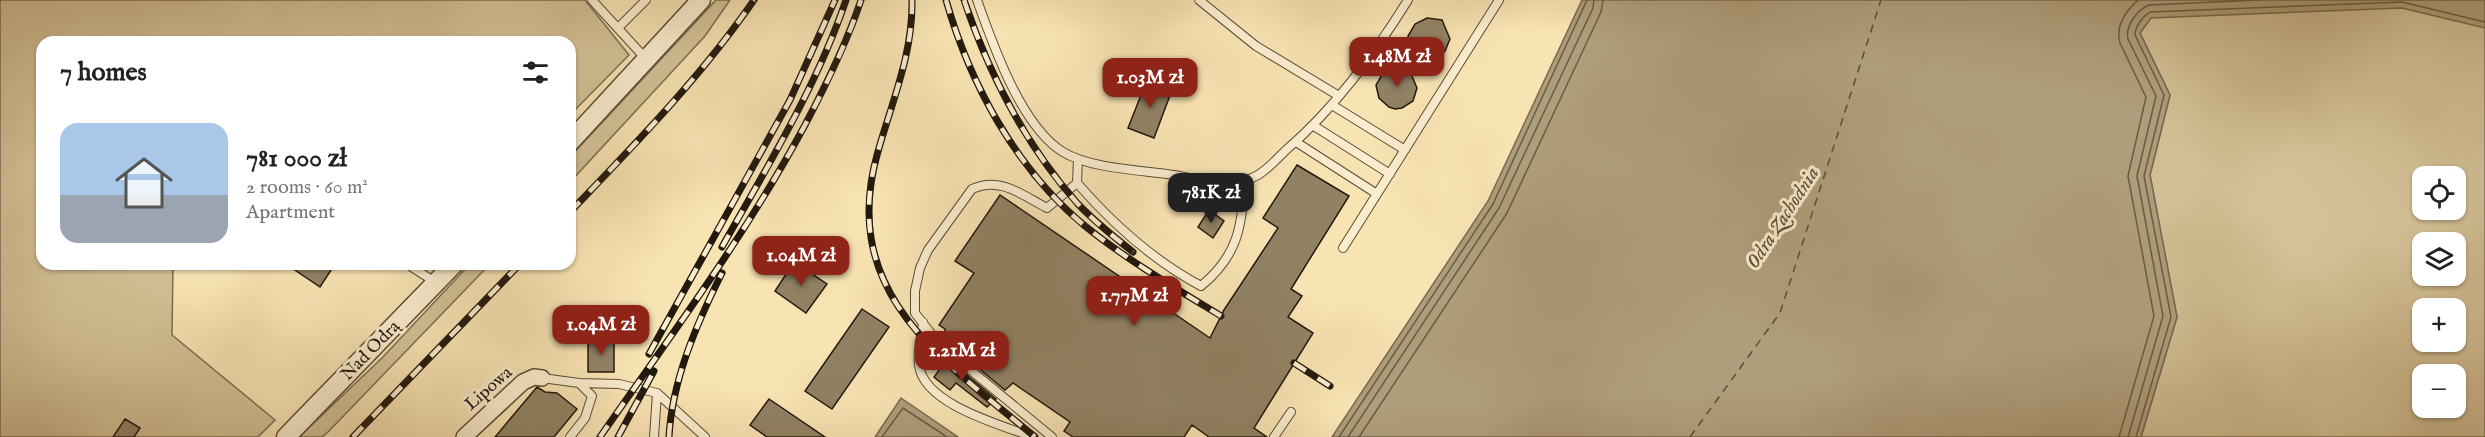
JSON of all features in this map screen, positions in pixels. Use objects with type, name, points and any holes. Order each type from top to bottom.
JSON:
[{"type":"street","points":[[576,136],[701,0]]},
{"type":"street","name":"Nad Odrą","points":[[286,437],[448,270]]},
{"type":"street","name":"Lipowa","points":[[464,437],[523,382],[534,377],[542,378]]},
{"type":"lane","points":[[592,0],[647,60]]},
{"type":"lane","points":[[618,28],[646,0]]},
{"type":"lane","points":[[976,0],[996,51],[1026,110],[1052,143],[1063,152],[1078,159],[1188,178],[1245,182],[1259,174],[1314,126],[1380,44],[1407,0]]},
{"type":"lane","points":[[1199,0],[1256,46],[1339,96]]},
{"type":"lane","points":[[1343,248],[1499,0]]},
{"type":"lane","points":[[1332,105],[1405,150]]},
{"type":"lane","points":[[1314,126],[1390,174]]},
{"type":"lane","points":[[1296,142],[1377,194]]},
{"type":"lane","points":[[1078,159],[1077,183],[1116,224],[1175,272],[1201,286],[1214,276],[1232,251],[1242,219],[1245,182]]},
{"type":"lane","points":[[1052,437],[940,345],[915,313],[915,291],[920,268],[928,250],[972,189],[983,184],[996,183],[1047,208],[1077,183]]},
{"type":"lane","points":[[416,270],[436,283]]},
{"type":"lane","points":[[923,322],[918,365],[927,386],[965,411],[1033,437]]},
{"type":"lane","points":[[542,378],[579,383],[618,384],[657,393],[705,437]]},
{"type":"lane","points":[[570,437],[585,418],[592,396],[579,383]]},
{"type":"lane","points":[[654,437],[657,393]]},
{"type":"lane","points":[[1274,437],[1291,412]]},
{"type":"shaded area","points":[[0,0],[585,0],[629,55],[576,109],[576,36],[36,36],[36,270],[173,270],[172,335],[275,420],[258,437],[0,437]]},
{"type":"shaded area","points":[[716,0],[730,0],[705,36],[576,176],[576,151]]},
{"type":"shaded area","points":[[2163,0],[2485,0],[2485,437],[2141,437],[2177,317],[2150,175],[2170,95],[2140,33]]},
{"type":"shaded area","points":[[464,270],[484,270],[329,431],[322,437],[299,437],[383,357]]},
{"type":"water","name":"Odra Zachodnia","points":[[1582,0],[2485,0],[2485,28],[2402,8],[2151,18],[2140,33],[2170,95],[2150,175],[2177,317],[2141,437],[1332,437],[1488,201]]},
{"type":"water","points":[[901,398],[958,437],[875,437]]},
{"type":"building","points":[[1427,18],[1442,20],[1450,39],[1440,56],[1427,59],[1417,57],[1411,49],[1408,36],[1415,24]]},
{"type":"building","points":[[1395,68],[1409,69],[1417,88],[1413,101],[1402,108],[1395,109],[1379,98],[1376,85],[1383,73]]},
{"type":"building","points":[[1147,80],[1172,90],[1154,138],[1128,128]]},
{"type":"building","points":[[1297,165],[1349,196],[1291,289],[1302,296],[1288,317],[1313,333],[1254,428],[1267,437],[1209,437],[1192,425],[1184,437],[1073,437],[1064,431],[1070,422],[1013,383],[1005,390],[944,340],[945,329],[939,325],[974,273],[955,261],[1000,195],[1210,338],[1224,310],[1278,228],[1263,218]]},
{"type":"building","points":[[1209,210],[1224,221],[1213,238],[1198,227]]},
{"type":"building","points":[[794,262],[827,284],[806,313],[775,291]]},
{"type":"building","points":[[295,270],[331,270],[320,287]]},
{"type":"building","points":[[862,309],[889,327],[832,409],[805,391]]},
{"type":"building","points":[[588,341],[614,341],[614,372],[588,372]]},
{"type":"building","points":[[943,355],[996,399],[987,407],[956,383],[950,390],[934,377],[943,365]]},
{"type":"building","points":[[537,387],[545,392],[557,393],[577,409],[554,437],[495,437]]},
{"type":"building","points":[[769,399],[825,437],[767,437],[750,425]]},
{"type":"building","points":[[125,419],[140,428],[134,437],[113,437]]},
{"type":"ferry route","points":[[1690,437],[1780,313],[1881,0]]},
{"type":"railway","points":[[576,206],[690,83],[754,0]]},
{"type":"railway","points":[[649,354],[790,100],[835,0]]},
{"type":"railway","points":[[722,247],[805,96],[834,33],[846,0]]},
{"type":"railway","points":[[600,437],[707,284],[782,166],[828,79],[861,0]]},
{"type":"railway","points":[[912,0],[905,60],[877,155],[869,204],[873,247],[886,285],[907,319],[935,351],[966,380],[1035,437]]},
{"type":"railway","points":[[946,0],[968,63],[982,93],[1017,152],[1038,178],[1085,226],[1152,273],[1221,316]]},
{"type":"railway","points":[[964,0],[997,82],[1042,158],[1078,204],[1133,252]]},
{"type":"railway","points":[[353,437],[514,270]]},
{"type":"railway","points":[[669,437],[680,373],[695,332],[722,273]]},
{"type":"railway","points":[[1294,363],[1330,386]]},
{"type":"railway","points":[[618,437],[654,371]]}]
